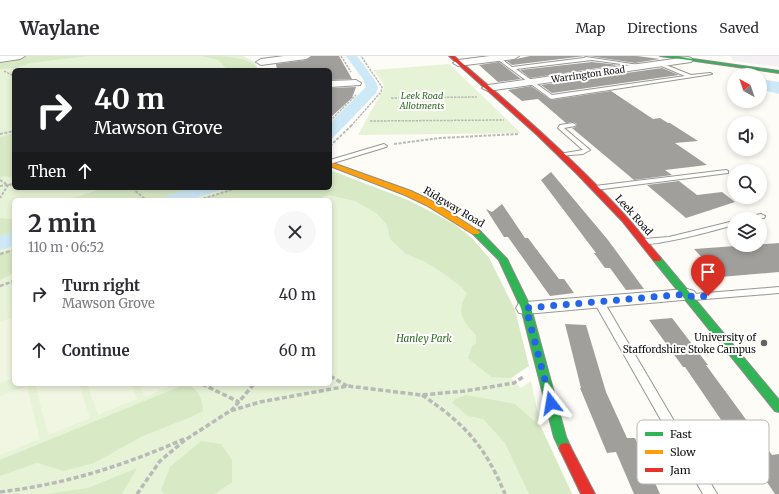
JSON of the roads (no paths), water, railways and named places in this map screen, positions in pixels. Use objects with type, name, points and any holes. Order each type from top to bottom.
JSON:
[{"type":"main road","name":"Leek Road","points":[[454,59],[539,134],[620,214],[779,408]]},
{"type":"main road","points":[[688,60],[779,72]]},
{"type":"main road","name":"Ridgway Road","points":[[332,164],[415,197],[477,232],[503,259],[526,308],[560,437],[588,494]]},
{"type":"street","points":[[0,59],[20,56]]},
{"type":"street","points":[[252,56],[262,66],[306,56]]},
{"type":"street","points":[[454,59],[514,56]]},
{"type":"street","name":"Warrington Road","points":[[488,88],[643,66],[662,60],[688,60]]},
{"type":"street","points":[[332,84],[356,83]]},
{"type":"street","points":[[526,308],[687,294]]},
{"type":"lane","points":[[573,56],[643,66]]},
{"type":"lane","points":[[497,57],[550,97],[710,74]]},
{"type":"lane","points":[[512,68],[591,59]]},
{"type":"lane","points":[[662,60],[691,77]]},
{"type":"lane","points":[[561,155],[583,152],[587,150],[561,128],[562,126],[574,125]]},
{"type":"lane","points":[[332,162],[384,146]]},
{"type":"lane","points":[[595,188],[726,172]]},
{"type":"lane","points":[[643,242],[669,239],[727,225]]},
{"type":"lane","points":[[687,294],[693,297],[779,290]]},
{"type":"lane","points":[[599,302],[667,420]]},
{"type":"lane","points":[[704,484],[710,494]]},
{"type":"water","points":[[346,56],[357,56],[376,82],[378,88],[376,93],[332,139],[332,121],[366,87],[363,79]]},
{"type":"water","points":[[184,190],[221,190],[195,198],[162,198]]},
{"type":"water","points":[[12,233],[12,247],[0,250],[0,236]]},
{"type":"waterway","points":[[767,85],[779,88]]},
{"type":"place","name":"University of Staffordshire Stoke Campus","points":[[764,343]]},
{"type":"park label","name":"Leek Road Allotments","points":[[422,100]]},
{"type":"park label","name":"Hanley Park","points":[[424,338]]}]
